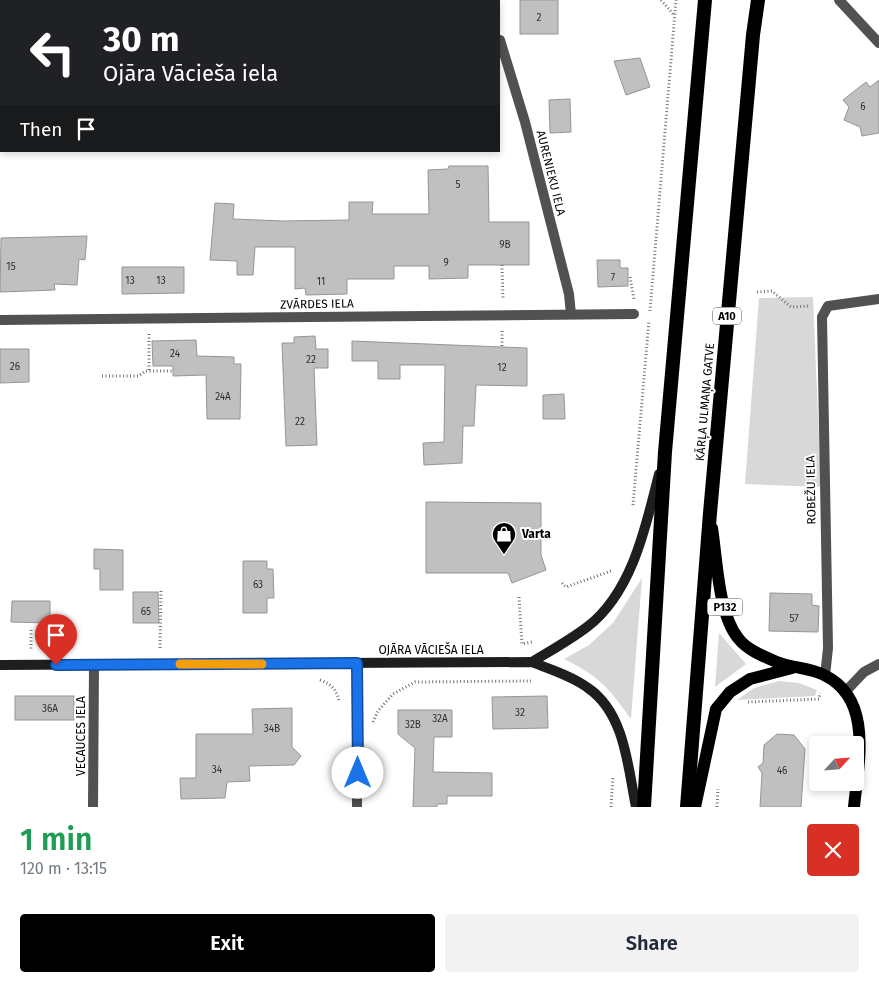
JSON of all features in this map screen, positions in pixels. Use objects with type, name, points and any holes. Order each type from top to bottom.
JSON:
[{"type":"highway","points":[[644,807],[665,452],[705,0]]},
{"type":"highway","name":"KĀRĻA ULMAŅA GATVE","points":[[687,807],[710,512],[753,35],[758,0]]},
{"type":"main road","points":[[532,662],[588,627],[605,609],[621,585],[642,542],[665,452]]},
{"type":"main road","name":"P132","points":[[710,512],[724,606],[738,639],[756,653],[792,668],[825,676],[845,692],[856,712],[860,740],[854,807]]},
{"type":"main road","name":"OJĀRA VĀCIEŠA IELA","points":[[0,665],[532,662],[574,679],[590,688],[602,701],[618,726],[636,807]]},
{"type":"main road","name":"P132","points":[[695,807],[716,710],[730,692],[750,680],[792,668]]},
{"type":"street","points":[[839,0],[879,43]]},
{"type":"street","name":"AURENIEKU IELA","points":[[500,40],[529,140],[569,294],[571,314]]},
{"type":"street","points":[[828,306],[879,299]]},
{"type":"street","name":"ROBEŽU IELA","points":[[825,676],[828,648],[822,317],[828,306]]},
{"type":"street","name":"ZVĀRDES IELA","points":[[0,320],[634,314]]},
{"type":"street","points":[[357,663],[358,807]]},
{"type":"street","points":[[845,692],[864,672],[879,664]]},
{"type":"street","name":"VECAUCES IELA","points":[[93,807],[94,665]]},
{"type":"path","points":[[661,0],[674,16]]},
{"type":"path","points":[[632,515],[676,0]]},
{"type":"path","points":[[630,276],[634,314]]},
{"type":"path","points":[[757,292],[772,291],[791,307],[828,306]]},
{"type":"path","points":[[148,319],[149,371]]},
{"type":"path","points":[[102,376],[138,376],[149,371],[172,371]]},
{"type":"path","points":[[606,579],[617,563]]},
{"type":"path","points":[[562,583],[566,587],[612,571]]},
{"type":"path","points":[[160,651],[161,589]]},
{"type":"path","points":[[519,597],[522,644],[537,641],[532,662],[531,681]]},
{"type":"path","points":[[31,630],[31,652]]},
{"type":"path","points":[[742,704],[746,702],[819,699],[825,676]]},
{"type":"path","points":[[311,679],[331,684],[337,693],[339,708]]},
{"type":"path","points":[[372,728],[378,711],[393,694],[415,682],[531,681],[540,684]]},
{"type":"path","points":[[611,807],[614,767]]},
{"type":"path","points":[[717,807],[719,780]]},
{"type":"shaded area","points":[[813,297],[821,487],[745,484],[759,298]]},
{"type":"shaded area","points":[[642,578],[631,719],[616,699],[595,677],[564,659],[589,645],[613,623]]},
{"type":"shaded area","points":[[719,633],[746,664],[715,687]]},
{"type":"shaded area","points":[[779,681],[799,683],[817,690],[815,696],[737,700],[754,688]]},
{"type":"building","points":[[520,0],[558,0],[558,34],[520,34]]},
{"type":"building","points":[[640,58],[650,87],[626,95],[614,61]]},
{"type":"building","points":[[879,80],[879,133],[862,136],[860,127],[844,120],[849,107],[843,100],[866,82],[870,87]]},
{"type":"building","points":[[570,99],[571,132],[550,133],[549,100]]},
{"type":"building","points":[[449,166],[488,166],[489,222],[529,222],[529,265],[468,265],[468,278],[429,279],[429,266],[394,266],[394,279],[347,279],[347,294],[306,295],[305,288],[295,289],[295,247],[255,247],[253,275],[237,275],[237,261],[210,260],[215,203],[234,204],[233,219],[283,221],[349,220],[349,202],[373,202],[372,214],[429,214],[428,170],[448,169]]},
{"type":"building","points":[[87,236],[85,260],[79,259],[77,285],[54,284],[55,290],[0,292],[1,238]]},
{"type":"building","points":[[597,260],[620,260],[620,268],[628,268],[628,286],[598,287]]},
{"type":"building","points":[[122,267],[184,267],[184,293],[122,294]]},
{"type":"building","points":[[315,336],[316,349],[328,349],[328,368],[314,368],[317,445],[286,446],[282,343],[294,343],[294,337]]},
{"type":"building","points":[[196,340],[197,356],[234,357],[234,364],[241,364],[240,419],[207,419],[206,375],[173,376],[173,366],[153,366],[152,341]]},
{"type":"building","points":[[352,341],[527,348],[527,386],[476,385],[474,426],[463,426],[462,463],[424,465],[423,443],[444,442],[445,365],[400,365],[400,379],[378,379],[378,361],[352,361]]},
{"type":"building","points":[[0,349],[29,349],[29,382],[0,383]]},
{"type":"building","points":[[564,394],[565,419],[543,419],[543,395]]},
{"type":"building","points":[[426,502],[541,503],[541,555],[546,570],[512,583],[508,573],[426,573]]},
{"type":"building","points":[[94,549],[123,550],[123,590],[100,590],[100,569],[94,569]]},
{"type":"building","points":[[243,561],[267,561],[267,569],[273,569],[274,598],[267,598],[267,613],[243,613]]},
{"type":"building","points":[[133,592],[158,592],[159,623],[133,623]]},
{"type":"building","points":[[770,593],[812,594],[812,605],[819,606],[818,632],[769,631]]},
{"type":"building","points":[[12,601],[50,601],[50,623],[11,622]]},
{"type":"building","points":[[15,696],[74,696],[74,720],[15,720]]},
{"type":"building","points":[[547,696],[548,728],[493,729],[492,697]]},
{"type":"building","points":[[292,708],[292,747],[301,756],[294,765],[249,766],[250,781],[227,782],[225,798],[181,799],[180,778],[196,778],[196,734],[253,734],[252,709]]},
{"type":"building","points":[[398,710],[452,710],[452,737],[434,737],[433,772],[492,773],[492,796],[447,796],[447,804],[437,804],[437,807],[413,807],[415,748],[398,734]]},
{"type":"building","points":[[777,734],[794,735],[805,749],[801,807],[760,807],[762,773],[758,767],[763,763],[764,745]]},
{"type":"slow traffic","points":[[180,664],[262,664]]},
{"type":"place","name":"Varta","points":[[504,555]]},
{"type":"route","points":[[56,665],[357,663],[358,773]]}]
